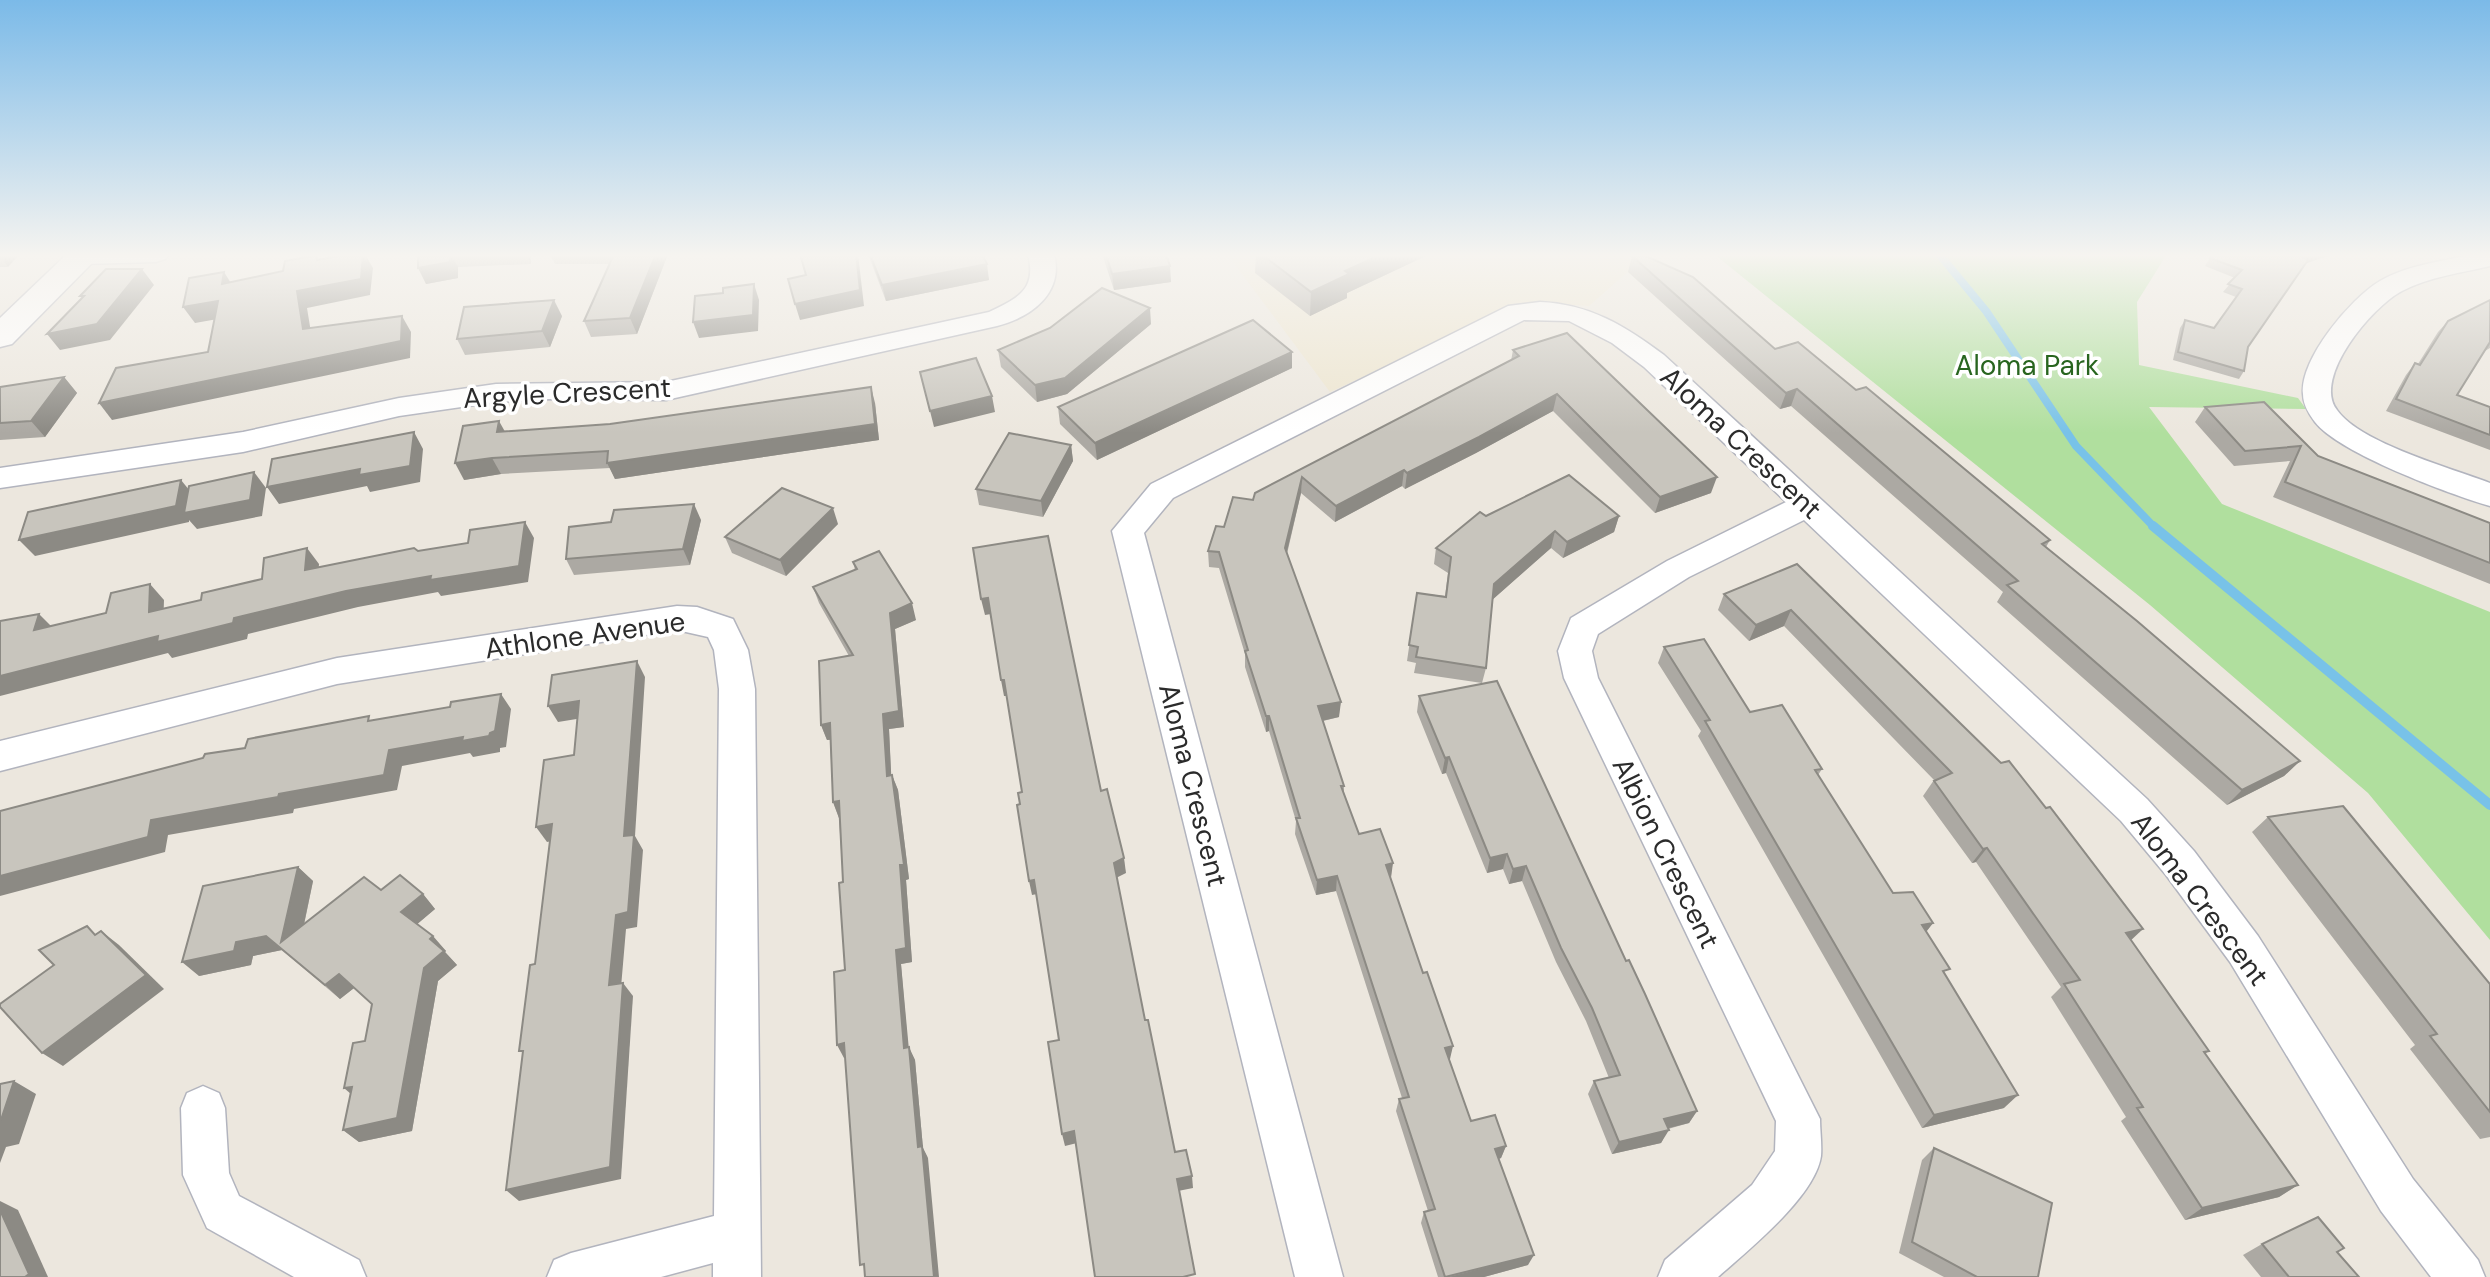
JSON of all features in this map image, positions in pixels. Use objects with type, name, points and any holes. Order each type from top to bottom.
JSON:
[{"type":"street","points":[[0,337],[24,314]]},
{"type":"street","name":"Argyle Crescent","points":[[0,478],[243,442],[399,407],[482,395],[549,390],[666,391],[1006,314]]},
{"type":"street","name":"Aloma Crescent","points":[[1319,1277],[1128,531],[1162,491],[1515,314]]},
{"type":"street","name":"Aloma Crescent","points":[[1574,314],[1603,323],[1654,361],[2134,810],[2180,863],[2244,949],[2397,1195],[2461,1277]]},
{"type":"street","points":[[2360,314],[2344,329],[2318,377],[2316,393],[2320,408],[2339,430],[2356,442],[2490,495]]},
{"type":"street","name":"Albion Crescent","points":[[1682,1277],[1768,1201],[1798,1158],[1798,1119],[1581,678],[1575,651],[1583,627],[1678,569],[1807,505]]},
{"type":"street","name":"Athlone Avenue","points":[[0,756],[337,671],[677,618],[697,620],[721,628],[731,650],[737,689],[738,1255]]},
{"type":"street","points":[[203,1108],[206,1175],[223,1212],[342,1277]]},
{"type":"street","points":[[571,1277],[738,1255]]},
{"type":"shaded area","points":[[1271,314],[1500,314],[1330,392]]},
{"type":"green space","name":"Aloma Park","points":[[1788,314],[2137,314],[2139,365],[2298,398],[2306,409],[2149,407],[2222,504],[2490,612],[2490,940],[2368,793],[2150,605]]},
{"type":"building","points":[[67,314],[106,314],[97,324],[47,334]]},
{"type":"building","points":[[216,314],[301,314],[303,329],[402,316],[401,341],[99,403],[116,368],[208,352]]},
{"type":"building","points":[[463,314],[549,314],[542,331],[457,339]]},
{"type":"building","points":[[587,314],[632,314],[630,318],[584,321]]},
{"type":"building","points":[[694,314],[753,314],[753,315],[693,322]]},
{"type":"building","points":[[1069,314],[1143,314],[1065,378],[1035,385],[998,350],[1050,328]]},
{"type":"building","points":[[1697,314],[1735,314],[1775,349],[1798,342],[1856,390],[1866,387],[2050,540],[2042,544],[2300,761],[2242,790],[2007,585],[2018,581],[1797,389],[1786,393]]},
{"type":"building","points":[[2224,314],[2271,314],[2248,347],[2244,371],[2178,352],[2185,320],[2214,328]]},
{"type":"building","points":[[2463,314],[2490,314],[2490,342],[2457,395],[2490,407],[2490,435],[2396,399],[2415,363],[2420,365],[2448,321]]},
{"type":"building","points":[[1253,320],[1292,352],[1095,443],[1058,407]]},
{"type":"building","points":[[1567,333],[1717,477],[1660,497],[1557,394],[1479,437],[1407,473],[1404,470],[1336,506],[1302,477],[1285,548],[1341,702],[1318,706],[1344,786],[1341,786],[1359,834],[1380,829],[1393,863],[1386,865],[1423,973],[1427,972],[1453,1046],[1445,1048],[1471,1121],[1495,1115],[1506,1146],[1495,1149],[1534,1255],[1445,1277],[1424,1212],[1435,1209],[1399,1099],[1409,1097],[1337,876],[1317,880],[1296,818],[1300,818],[1269,716],[1266,716],[1245,651],[1248,650],[1219,552],[1208,551],[1216,526],[1224,527],[1233,497],[1253,500],[1255,493],[1519,356],[1513,350]]},
{"type":"building","points":[[976,358],[992,396],[930,411],[920,372]]},
{"type":"building","points":[[64,377],[31,421],[0,423],[0,387]]},
{"type":"building","points":[[871,387],[875,424],[607,463],[608,451],[455,463],[463,426],[499,421],[497,432],[610,424]]},
{"type":"building","points":[[2264,402],[2318,456],[2490,523],[2490,563],[2285,482],[2301,446],[2245,451],[2205,407]]},
{"type":"building","points":[[414,432],[410,466],[359,475],[360,469],[267,487],[272,459]]},
{"type":"building","points":[[1009,433],[1071,445],[1041,501],[976,489]]},
{"type":"building","points":[[254,472],[250,500],[184,513],[189,486]]},
{"type":"building","points":[[1569,475],[1619,516],[1567,542],[1555,531],[1494,584],[1486,668],[1416,657],[1418,647],[1409,645],[1417,593],[1446,597],[1451,557],[1436,548],[1480,512],[1486,516]]},
{"type":"building","points":[[181,480],[176,506],[19,540],[28,512]]},
{"type":"building","points":[[782,488],[833,508],[780,560],[725,537]]},
{"type":"building","points":[[694,504],[683,549],[566,559],[569,527],[611,522],[614,510]]},
{"type":"building","points":[[525,522],[519,566],[430,580],[431,576],[346,591],[234,618],[233,623],[157,642],[158,636],[0,676],[0,621],[39,614],[34,630],[106,613],[111,593],[150,584],[149,612],[201,600],[202,593],[262,579],[264,558],[307,548],[305,570],[414,548],[418,551],[468,543],[470,530]]},
{"type":"building","points":[[1048,536],[1101,791],[1107,789],[1124,858],[1114,863],[1145,1020],[1148,1020],[1175,1152],[1186,1150],[1192,1176],[1177,1179],[1195,1274],[1183,1277],[1095,1277],[1074,1131],[1062,1134],[1048,1042],[1059,1040],[1034,880],[1029,881],[1017,805],[1020,804],[1018,793],[1022,792],[988,598],[981,599],[973,548]]},
{"type":"building","points":[[879,551],[912,603],[890,613],[899,711],[883,714],[887,776],[892,775],[904,865],[900,865],[906,948],[896,950],[904,1048],[909,1047],[918,1147],[922,1146],[934,1277],[865,1277],[864,1264],[860,1265],[844,1043],[837,1045],[834,972],[845,970],[839,883],[843,882],[839,801],[833,802],[830,723],[821,725],[819,661],[853,655],[813,587],[857,569],[853,562]]},
{"type":"building","points":[[1797,564],[2001,763],[2009,761],[2046,808],[2050,807],[2143,929],[2126,933],[2209,1051],[2204,1052],[2298,1185],[2202,1208],[2137,1108],[2143,1107],[2064,984],[2080,980],[1987,848],[1983,849],[1934,781],[1952,773],[1791,610],[1756,625],[1724,594]]},
{"type":"building","points":[[1704,639],[1750,712],[1782,705],[1822,769],[1815,770],[1893,893],[1913,892],[1933,923],[1922,925],[1950,969],[1943,971],[2018,1095],[1934,1115],[1705,721],[1710,720],[1664,647]]},
{"type":"building","points":[[637,661],[624,836],[634,835],[628,912],[616,915],[609,985],[623,983],[610,1167],[506,1190],[523,1051],[519,1051],[530,965],[535,964],[552,824],[536,827],[544,760],[574,755],[579,701],[548,706],[552,675]]},
{"type":"building","points":[[1497,681],[1697,1111],[1664,1119],[1669,1130],[1619,1142],[1594,1081],[1620,1075],[1592,1008],[1561,948],[1526,866],[1513,869],[1507,854],[1490,858],[1449,757],[1445,758],[1419,696]]},
{"type":"building","points":[[501,694],[495,731],[489,736],[462,741],[463,737],[389,750],[384,775],[151,820],[148,837],[0,876],[0,811],[203,758],[205,754],[245,748],[248,739],[369,716],[368,721],[450,707],[451,702]]},
{"type":"building","points":[[2343,806],[2490,984],[2490,1112],[2430,1036],[2437,1034],[2268,817]]},
{"type":"building","points":[[298,867],[281,942],[364,877],[381,890],[400,875],[423,894],[401,912],[433,936],[430,939],[444,951],[424,968],[397,1118],[343,1130],[352,1087],[344,1088],[353,1043],[365,1041],[372,1004],[339,974],[325,985],[266,936],[236,942],[234,951],[182,962],[203,886]]},
{"type":"building","points":[[87,926],[95,935],[101,931],[146,975],[42,1053],[0,1004],[54,965],[39,950]]},
{"type":"building","points":[[14,1081],[0,1123],[0,1084]]},
{"type":"building","points":[[1934,1148],[2052,1203],[2038,1277],[1977,1277],[1912,1242]]},
{"type":"building","points":[[0,1210],[29,1274],[25,1277],[0,1277]]},
{"type":"building","points":[[2318,1217],[2344,1248],[2337,1252],[2359,1277],[2289,1277],[2262,1244]]},
{"type":"waterway","points":[[1988,314],[2076,446],[2153,526]]},
{"type":"waterway","points":[[2153,526],[2490,805]]}]
